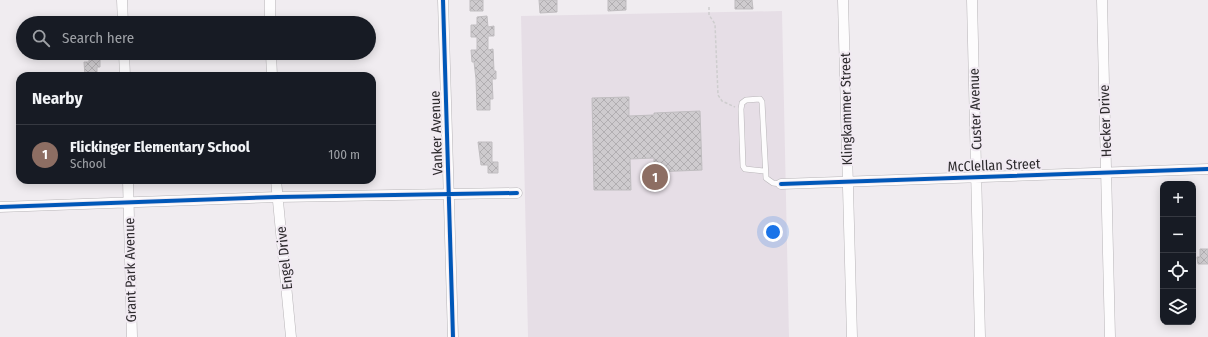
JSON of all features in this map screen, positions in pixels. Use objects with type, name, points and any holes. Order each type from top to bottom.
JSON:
[{"type":"street","points":[[122,0],[123,16]]},
{"type":"street","points":[[270,0],[270,16]]},
{"type":"street","name":"Vanker Avenue","points":[[443,0],[453,337]]},
{"type":"street","name":"Klingkammer Street","points":[[843,0],[852,337]]},
{"type":"street","name":"Custer Avenue","points":[[972,0],[980,337]]},
{"type":"street","name":"Hecker Drive","points":[[1102,0],[1110,337]]},
{"type":"street","points":[[124,60],[125,72]]},
{"type":"street","points":[[271,60],[272,72]]},
{"type":"street","name":"McClellan Street","points":[[781,184],[1208,169]]},
{"type":"street","name":"Grant Park Avenue","points":[[128,184],[132,337]]},
{"type":"street","name":"Engel Drive","points":[[276,184],[292,337]]},
{"type":"street","points":[[0,207],[128,201],[517,193]]},
{"type":"lane","points":[[765,171],[745,169],[743,166],[741,109],[742,103],[746,100],[760,99],[762,102],[766,178],[773,183],[781,184]]},
{"type":"path","points":[[708,7],[709,15],[715,24],[718,95],[722,101],[741,109]]},
{"type":"shaded area","points":[[782,11],[789,337],[528,337],[521,16]]},
{"type":"building","points":[[470,0],[483,0],[483,11],[470,11]]},
{"type":"building","points":[[539,0],[557,0],[557,12],[540,13]]},
{"type":"building","points":[[608,0],[626,0],[626,10],[608,11]]},
{"type":"building","points":[[735,0],[752,0],[753,9],[735,9]]},
{"type":"building","points":[[487,16],[488,27],[494,26],[494,36],[488,36],[488,50],[493,49],[496,79],[492,79],[493,99],[490,99],[490,110],[477,110],[476,79],[471,50],[477,50],[477,37],[471,37],[471,25],[477,25],[477,17]]},
{"type":"building","points":[[89,60],[100,60],[100,67],[97,67],[97,72],[85,72],[84,62],[89,62]]},
{"type":"building","points":[[629,97],[629,116],[654,115],[654,113],[700,111],[702,170],[654,172],[654,158],[630,159],[631,190],[594,190],[592,98]]},
{"type":"building","points":[[478,142],[492,142],[492,162],[498,162],[498,173],[488,173],[488,165],[481,165]]},
{"type":"building","points":[[1200,249],[1208,249],[1208,264],[1198,264],[1197,257],[1200,257]]},
{"type":"cycle path","points":[[443,0],[453,337]]},
{"type":"cycle path","points":[[781,184],[1208,169]]},
{"type":"cycle path","points":[[0,207],[278,197],[517,193]]},
{"type":"place","name":"Flickinger Elementary School","points":[[655,177]]}]
